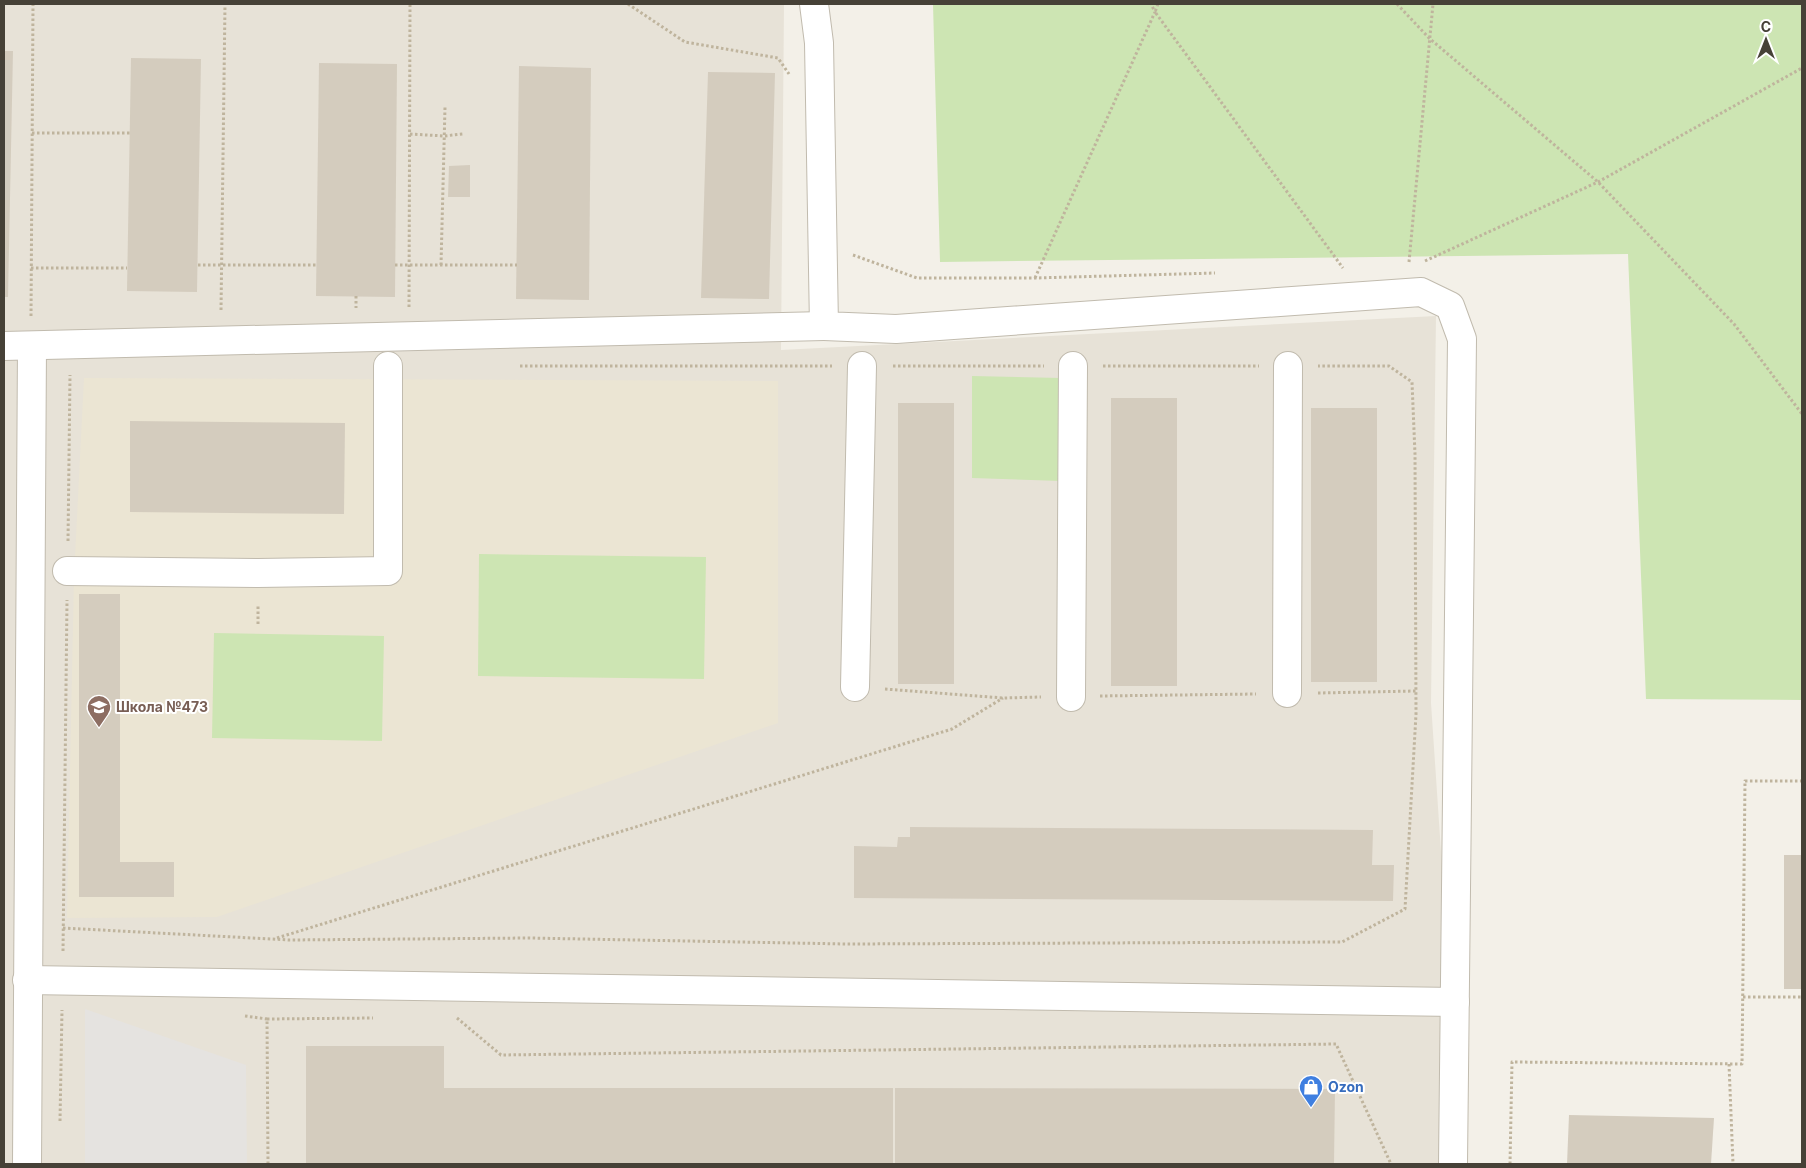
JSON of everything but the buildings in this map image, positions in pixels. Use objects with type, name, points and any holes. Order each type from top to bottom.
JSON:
[{"type":"street","points":[[814,4],[819,43],[824,326]]},
{"type":"street","points":[[4,346],[824,326],[896,329],[1421,292],[1450,306],[1462,339],[1453,1164]]},
{"type":"street","points":[[27,1164],[19,991],[32,346]]},
{"type":"street","points":[[67,571],[258,573],[388,571],[388,366]]},
{"type":"street","points":[[855,687],[862,366]]},
{"type":"street","points":[[1071,697],[1073,366]]},
{"type":"street","points":[[1287,693],[1288,366]]},
{"type":"street","points":[[19,991],[62,981],[1456,1002]]},
{"type":"path","points":[[33,4],[30,317],[40,317]]},
{"type":"path","points":[[221,318],[224,4]]},
{"type":"path","points":[[409,309],[410,4]]},
{"type":"path","points":[[628,4],[685,42],[778,58],[794,80]]},
{"type":"path","points":[[1150,4],[1345,270],[1336,270]]},
{"type":"path","points":[[1035,278],[1158,4]]},
{"type":"path","points":[[1397,4],[1429,38],[1598,182],[1734,324],[1802,414]]},
{"type":"path","points":[[1409,269],[1433,4]]},
{"type":"path","points":[[1418,264],[1598,182],[1802,68]]},
{"type":"path","points":[[441,265],[445,107]]},
{"type":"path","points":[[32,133],[130,133]]},
{"type":"path","points":[[410,134],[444,136],[463,134]]},
{"type":"path","points":[[851,255],[917,278],[1035,278],[1219,273]]},
{"type":"path","points":[[198,265],[316,265]]},
{"type":"path","points":[[395,265],[517,265]]},
{"type":"path","points":[[31,268],[127,268]]},
{"type":"path","points":[[60,1126],[70,366]]},
{"type":"path","points":[[855,687],[1003,698],[1416,691]]},
{"type":"path","points":[[274,939],[952,729],[1003,698]]},
{"type":"path","points":[[1510,1164],[1512,1062],[1742,1064],[1745,781],[1802,781]]},
{"type":"path","points":[[1743,997],[1802,996]]},
{"type":"path","points":[[268,1164],[267,1019],[382,1018]]},
{"type":"path","points":[[449,1018],[458,1018],[500,1055],[1336,1044],[1391,1164]]},
{"type":"path","points":[[1729,1064],[1733,1164]]},
{"type":"shaded area","points":[[4,4],[784,4],[781,350],[1436,316],[1431,703],[1462,1164],[4,1164]]},
{"type":"shaded area","points":[[84,378],[778,381],[778,723],[217,917],[67,918],[74,577]]},
{"type":"shaded area","points":[[85,1009],[246,1065],[247,1164],[85,1164]]},
{"type":"green space","points":[[933,4],[1802,4],[1802,700],[1646,699],[1628,254],[940,262]]},
{"type":"green space","points":[[972,376],[1061,378],[1061,481],[972,478]]},
{"type":"green space","points":[[479,554],[706,557],[704,679],[478,676]]},
{"type":"green space","points":[[214,633],[384,636],[382,741],[212,738]]},
{"type":"place","name":"Школа №473","points":[[99,728]]},
{"type":"place","name":"Ozon","points":[[1311,1108]]}]
